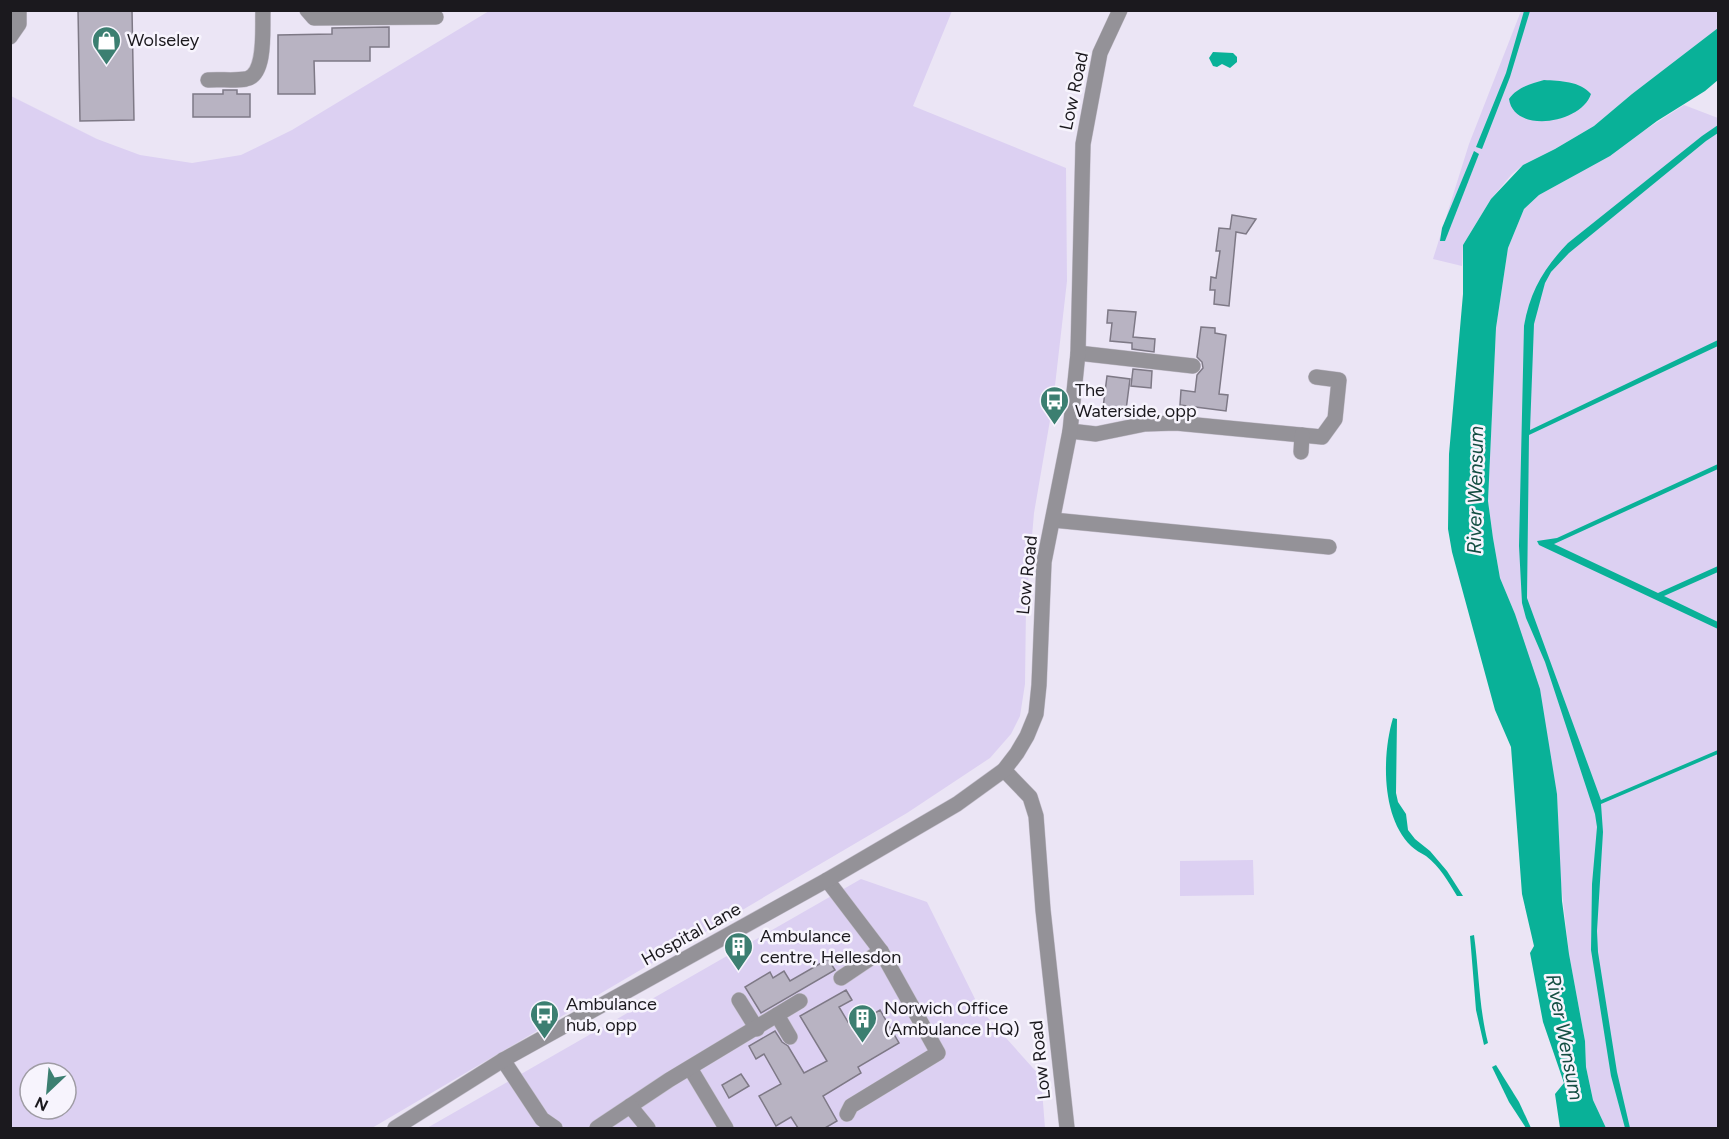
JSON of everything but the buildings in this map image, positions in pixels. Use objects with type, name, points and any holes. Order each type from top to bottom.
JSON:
[{"type":"street","points":[[10,36],[19,24],[19,10]]},
{"type":"street","points":[[208,80],[246,79],[254,76],[258,68],[262,45],[262,10]]},
{"type":"street","points":[[307,10],[314,18],[436,17]]},
{"type":"street","name":"Low Road","points":[[1067,1128],[1042,910],[1036,816],[1030,797],[1004,770],[1028,736],[1036,714],[1044,562],[1070,431],[1078,353],[1083,144],[1100,53],[1120,10]]},
{"type":"street","points":[[1078,353],[1193,366]]},
{"type":"street","points":[[1070,431],[1096,434],[1146,424],[1176,423],[1322,437],[1335,419],[1340,380],[1316,376]]},
{"type":"street","points":[[1301,452],[1302,435]]},
{"type":"street","points":[[1053,520],[1329,547]]},
{"type":"street","name":"Hospital Lane","points":[[395,1128],[503,1060],[827,880],[957,804],[1004,770]]},
{"type":"street","points":[[827,880],[881,951],[938,1053],[851,1106],[847,1114]]},
{"type":"street","points":[[841,978],[881,951]]},
{"type":"street","points":[[739,1000],[757,1029]]},
{"type":"street","points":[[597,1128],[800,1001]]},
{"type":"street","points":[[777,1015],[790,1037]]},
{"type":"street","points":[[503,1060],[542,1119],[555,1128]]},
{"type":"street","points":[[690,1068],[726,1128]]},
{"type":"street","points":[[630,1106],[648,1128]]},
{"type":"shaded area","points":[[489,11],[952,11],[913,106],[1066,168],[1067,281],[1053,403],[1034,513],[1026,606],[1025,684],[1020,716],[1011,734],[990,758],[907,813],[372,1128],[11,1128],[11,96],[97,139],[140,155],[192,163],[241,155],[292,130]]},
{"type":"shaded area","points":[[1521,11],[1718,11],[1718,28],[1594,126],[1523,165],[1512,174],[1491,199],[1463,245],[1462,266],[1433,259],[1469,144]]},
{"type":"shaded area","points":[[1684,105],[1718,118],[1718,1128],[1606,1128],[1593,1100],[1569,954],[1559,865],[1557,794],[1515,614],[1500,578],[1493,538],[1488,501],[1496,328],[1508,248],[1524,209],[1539,195],[1570,178]]},
{"type":"shaded area","points":[[1253,860],[1254,895],[1180,896],[1180,861]]},
{"type":"shaded area","points":[[861,879],[927,902],[980,1009],[1041,1077],[1045,1128],[427,1128]]},
{"type":"water","points":[[1524,11],[1530,11],[1510,77],[1482,149],[1476,147],[1506,73]]},
{"type":"water","name":"River Wensum","points":[[1718,28],[1718,80],[1610,156],[1539,195],[1524,209],[1508,248],[1496,328],[1488,501],[1493,538],[1500,578],[1515,614],[1540,689],[1557,794],[1562,901],[1569,954],[1593,1100],[1606,1128],[1560,1128],[1555,1094],[1564,1083],[1543,1022],[1530,953],[1534,946],[1522,894],[1511,747],[1495,710],[1452,552],[1448,529],[1449,454],[1463,294],[1463,245],[1491,199],[1523,165],[1594,126]]},
{"type":"water","points":[[1213,52],[1233,53],[1237,57],[1237,62],[1230,68],[1222,64],[1217,67],[1213,66],[1209,58]]},
{"type":"water","points":[[1544,80],[1576,84],[1591,94],[1585,104],[1562,118],[1535,121],[1523,117],[1514,110],[1509,99],[1520,89]]},
{"type":"water","points":[[1718,125],[1718,133],[1569,253],[1551,272],[1545,283],[1534,324],[1530,430],[1718,340],[1718,346],[1529,435],[1527,598],[1601,800],[1718,750],[1718,754],[1601,804],[1603,832],[1597,931],[1598,952],[1617,1072],[1630,1128],[1625,1128],[1611,1076],[1591,950],[1592,884],[1597,827],[1595,814],[1545,662],[1522,603],[1519,546],[1524,326],[1530,302],[1539,281],[1568,243]]},
{"type":"water","points":[[1474,151],[1479,154],[1445,241],[1440,241],[1442,228]]},
{"type":"water","points":[[1718,464],[1718,469],[1554,544],[1658,593],[1718,566],[1718,572],[1664,596],[1718,622],[1718,629],[1539,545],[1537,541],[1557,538]]},
{"type":"water","points":[[1393,718],[1397,719],[1396,793],[1398,802],[1406,814],[1408,830],[1447,871],[1463,896],[1457,896],[1435,865],[1411,846],[1401,834],[1394,819],[1389,803],[1386,767],[1389,733]]},
{"type":"water","points":[[1474,935],[1488,1043],[1484,1045],[1476,1010],[1470,936]]},
{"type":"water","points":[[1496,1065],[1519,1102],[1531,1128],[1526,1128],[1509,1102],[1492,1067]]},
{"type":"place","name":"Wolseley","points":[[106,66]]},
{"type":"place","name":"The Waterside, opp","points":[[1054,426]]},
{"type":"place","name":"Ambulance centre, Hellesdon","points":[[739,972]]},
{"type":"place","name":"Ambulance hub, opp","points":[[545,1040]]},
{"type":"place","name":"Norwich Office (Ambulance HQ)","points":[[863,1044]]}]
